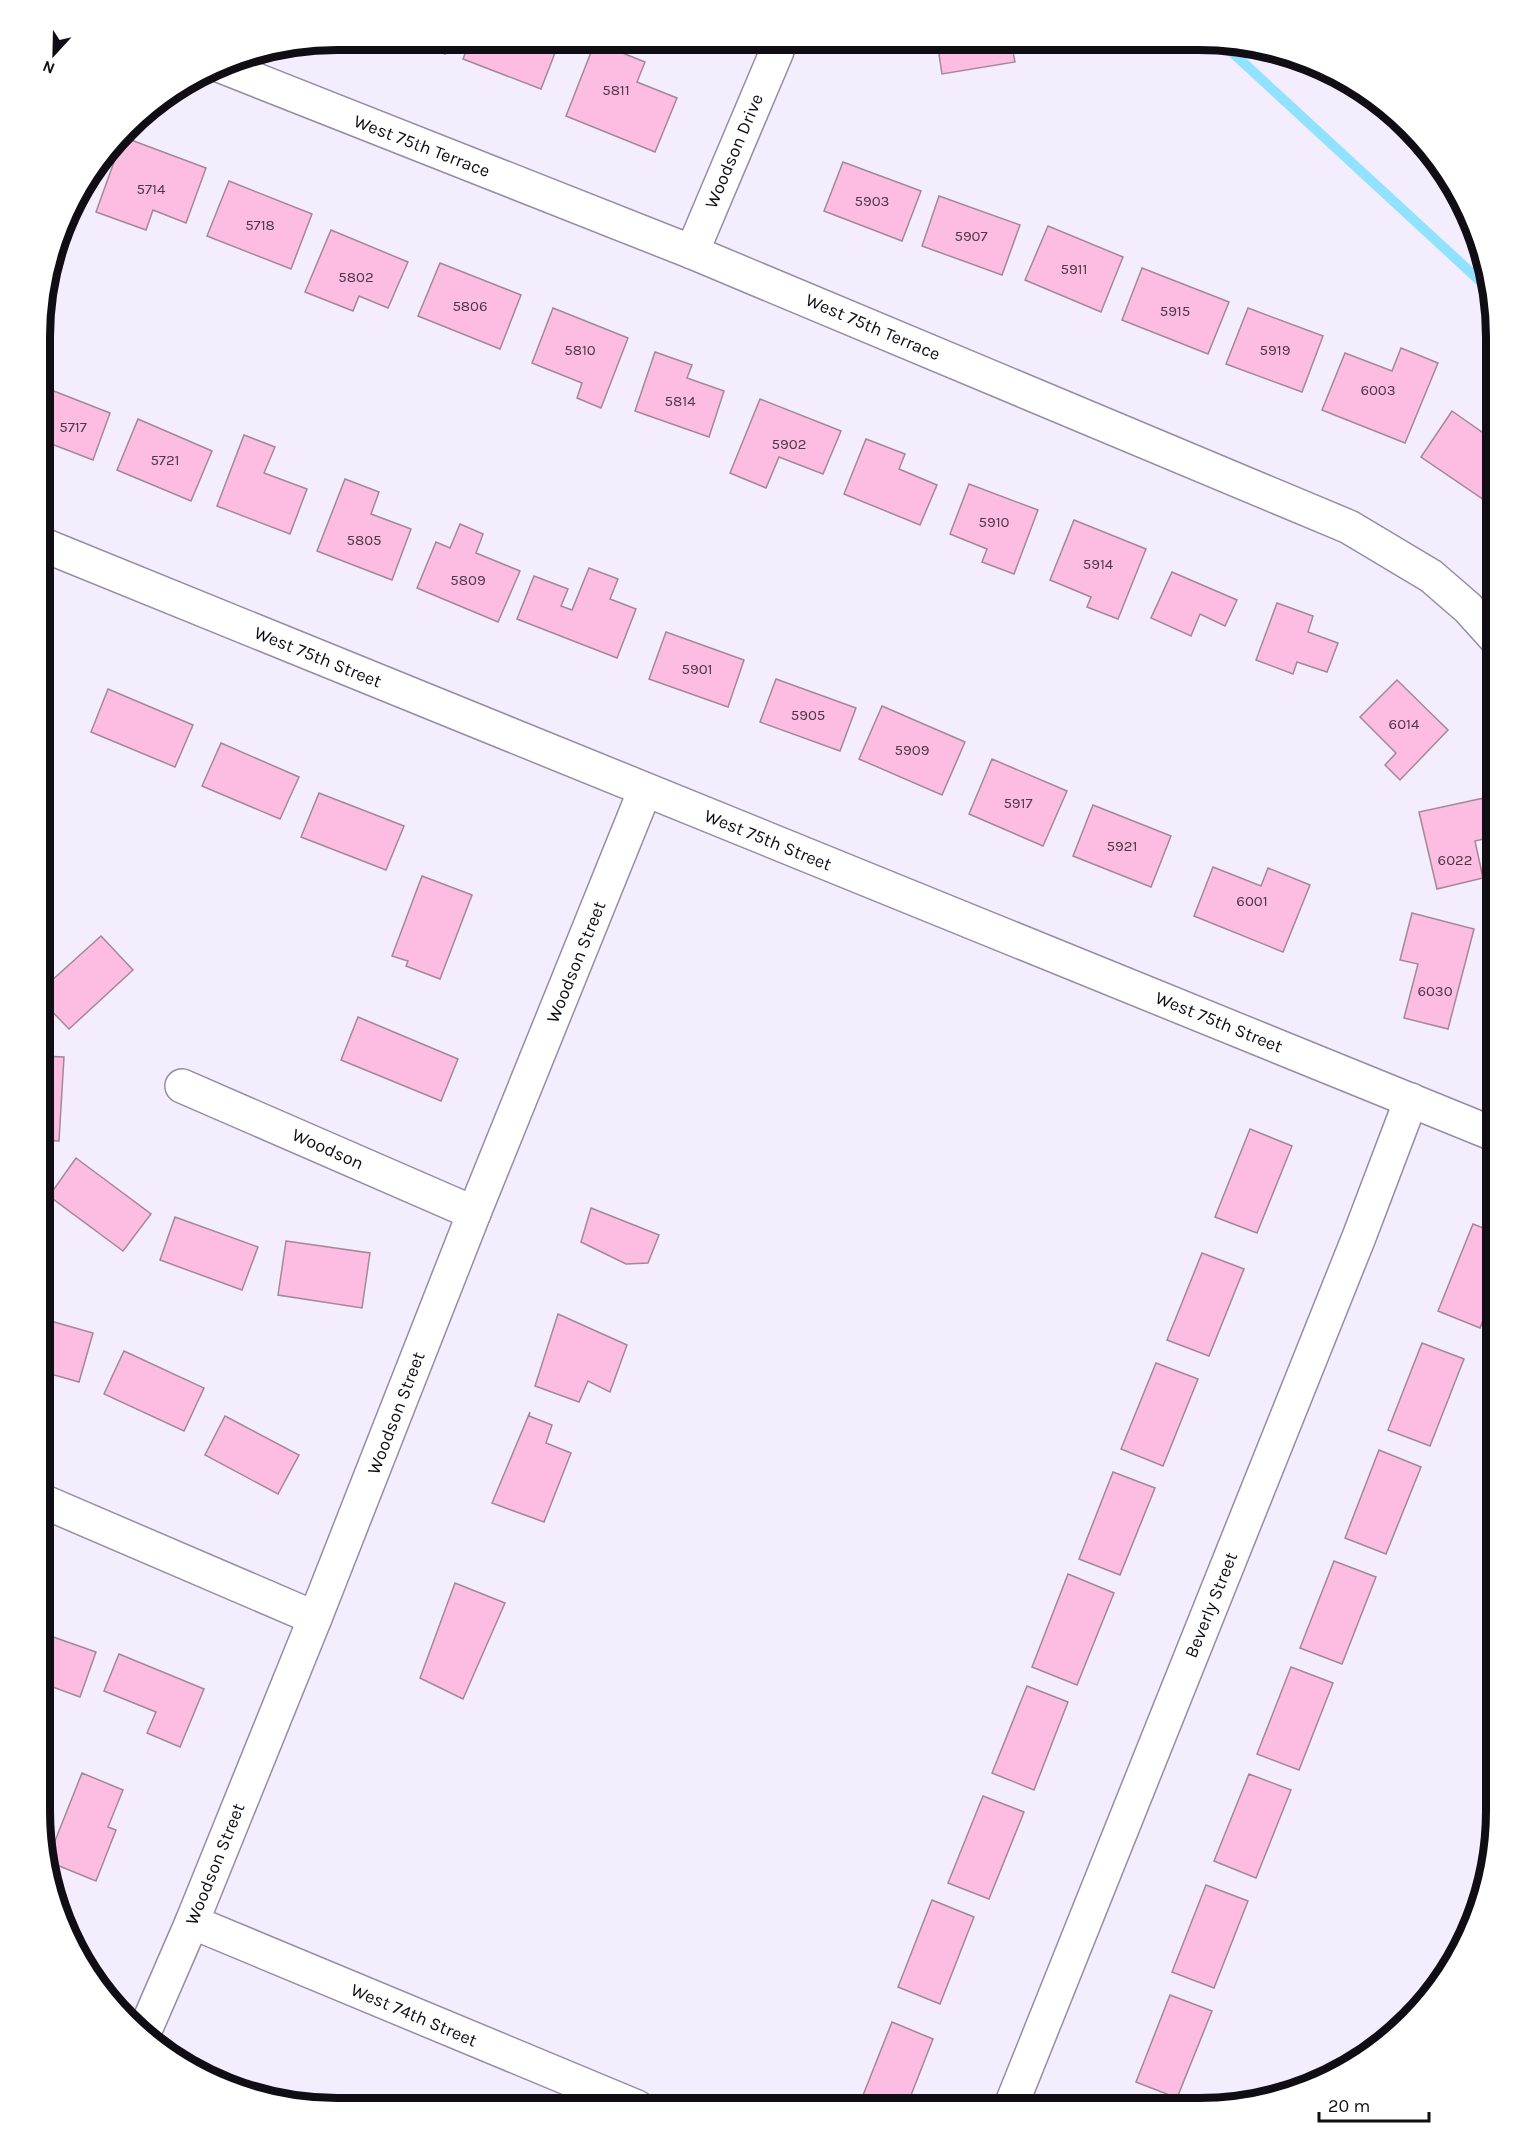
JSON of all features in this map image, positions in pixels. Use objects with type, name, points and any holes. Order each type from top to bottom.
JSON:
[{"type":"street","name":"Woodson Drive","points":[[692,252],[777,51]]},
{"type":"street","name":"West 75th Terrace","points":[[231,70],[692,252],[1349,527],[1431,576],[1468,608],[1486,628]]},
{"type":"street","name":"West 75th Street","points":[[50,548],[1486,1132]]},
{"type":"street","name":"Woodson Street","points":[[147,2027],[192,1922],[315,1618],[474,1213],[645,790]]},
{"type":"street","name":"Woodson","points":[[182,1086],[474,1213]]},
{"type":"street","name":"Beverly Street","points":[[1014,2098],[1359,1237],[1411,1100]]},
{"type":"street","points":[[50,1504],[315,1618]]},
{"type":"street","name":"West 74th Street","points":[[192,1922],[613,2098]]},
{"type":"building","points":[[435,50],[447,50],[445,54]]},
{"type":"building","points":[[467,50],[556,50],[541,89],[463,59]]},
{"type":"building","points":[[592,50],[615,50],[645,62],[637,82],[677,98],[655,152],[566,116]]},
{"type":"building","points":[[938,50],[1013,50],[1015,62],[942,74]]},
{"type":"building","points":[[129,139],[206,168],[186,223],[153,210],[146,230],[96,212],[118,151]]},
{"type":"building","points":[[843,162],[921,191],[902,241],[824,211]]},
{"type":"building","points":[[229,181],[312,214],[291,269],[207,236]]},
{"type":"building","points":[[939,196],[1020,225],[1002,275],[922,246]]},
{"type":"building","points":[[1048,226],[1123,257],[1101,312],[1025,280]]},
{"type":"building","points":[[331,230],[408,262],[388,308],[359,296],[353,311],[305,292]]},
{"type":"building","points":[[440,263],[521,295],[500,349],[418,316]]},
{"type":"building","points":[[1142,268],[1229,302],[1208,354],[1122,320]]},
{"type":"building","points":[[553,308],[628,338],[601,408],[577,398],[582,383],[532,363]]},
{"type":"building","points":[[1248,308],[1323,336],[1302,392],[1226,364]]},
{"type":"building","points":[[1401,348],[1438,363],[1405,443],[1322,410],[1345,353],[1392,371]]},
{"type":"building","points":[[655,352],[692,365],[687,378],[724,391],[709,437],[635,411]]},
{"type":"building","points":[[50,390],[110,413],[93,460],[50,443]]},
{"type":"building","points":[[760,399],[841,431],[823,474],[779,457],[766,488],[730,473]]},
{"type":"building","points":[[1452,411],[1486,435],[1486,501],[1421,457]]},
{"type":"building","points":[[138,419],[212,451],[191,501],[117,470]]},
{"type":"building","points":[[244,435],[275,447],[264,473],[307,489],[290,534],[217,506]]},
{"type":"building","points":[[866,439],[905,454],[899,469],[937,485],[920,525],[844,494]]},
{"type":"building","points":[[345,479],[379,492],[371,514],[411,529],[392,580],[317,551]]},
{"type":"building","points":[[969,484],[1038,510],[1014,574],[982,562],[987,549],[950,534]]},
{"type":"building","points":[[1074,520],[1146,549],[1118,619],[1087,607],[1091,597],[1050,580]]},
{"type":"building","points":[[460,524],[483,534],[476,553],[520,571],[498,622],[417,588],[436,542],[450,548]]},
{"type":"building","points":[[589,568],[618,579],[610,599],[636,609],[617,658],[517,619],[534,576],[568,589],[561,606],[572,610]]},
{"type":"building","points":[[1172,572],[1237,600],[1225,626],[1200,614],[1191,636],[1151,618]]},
{"type":"building","points":[[1277,603],[1313,616],[1308,632],[1338,643],[1327,672],[1297,662],[1293,674],[1256,660]]},
{"type":"building","points":[[666,632],[744,660],[728,707],[649,679]]},
{"type":"building","points":[[776,679],[856,708],[840,751],[760,722]]},
{"type":"building","points":[[1397,680],[1448,730],[1400,780],[1385,765],[1396,753],[1360,717]]},
{"type":"building","points":[[108,689],[193,725],[175,767],[91,732]]},
{"type":"building","points":[[882,706],[965,742],[942,795],[859,759]]},
{"type":"building","points":[[221,743],[299,777],[280,819],[202,786]]},
{"type":"building","points":[[992,759],[1067,791],[1043,846],[969,814]]},
{"type":"building","points":[[319,793],[404,826],[386,870],[301,837]]},
{"type":"building","points":[[1484,798],[1486,838],[1475,841],[1483,878],[1437,889],[1419,812]]},
{"type":"building","points":[[1093,805],[1171,836],[1151,887],[1073,856]]},
{"type":"building","points":[[1213,867],[1261,886],[1268,868],[1310,885],[1283,952],[1194,916]]},
{"type":"building","points":[[422,876],[472,895],[440,979],[406,966],[408,961],[392,956]]},
{"type":"building","points":[[1412,913],[1474,929],[1448,1029],[1404,1018],[1418,964],[1400,960]]},
{"type":"building","points":[[101,936],[133,970],[69,1029],[50,1009],[50,982]]},
{"type":"building","points":[[358,1017],[458,1059],[441,1101],[341,1060]]},
{"type":"building","points":[[50,1056],[64,1057],[59,1141],[50,1141]]},
{"type":"building","points":[[1250,1129],[1292,1146],[1257,1233],[1215,1217]]},
{"type":"building","points":[[76,1158],[151,1214],[123,1251],[50,1195]]},
{"type":"building","points":[[591,1208],[659,1235],[648,1263],[626,1264],[581,1242]]},
{"type":"building","points":[[175,1217],[258,1247],[242,1290],[160,1260]]},
{"type":"building","points":[[1473,1224],[1486,1229],[1486,1313],[1480,1328],[1438,1311]]},
{"type":"building","points":[[286,1241],[370,1253],[362,1308],[278,1295]]},
{"type":"building","points":[[1202,1253],[1244,1269],[1209,1356],[1167,1340]]},
{"type":"building","points":[[558,1314],[627,1345],[610,1392],[588,1381],[579,1402],[535,1386]]},
{"type":"building","points":[[50,1321],[93,1333],[79,1382],[50,1374]]},
{"type":"building","points":[[1422,1343],[1464,1359],[1430,1446],[1388,1430]]},
{"type":"building","points":[[124,1351],[204,1388],[184,1431],[104,1394]]},
{"type":"building","points":[[1156,1363],[1198,1379],[1163,1466],[1121,1449]]},
{"type":"building","points":[[530,1412],[529,1416],[552,1425],[546,1443],[571,1453],[544,1522],[492,1503]]},
{"type":"building","points":[[225,1416],[299,1455],[278,1494],[205,1455]]},
{"type":"building","points":[[1379,1450],[1421,1467],[1386,1554],[1345,1538]]},
{"type":"building","points":[[1113,1472],[1155,1488],[1120,1575],[1079,1559]]},
{"type":"building","points":[[1334,1561],[1376,1577],[1342,1664],[1300,1648]]},
{"type":"building","points":[[1068,1574],[1114,1593],[1077,1685],[1032,1667]]},
{"type":"building","points":[[455,1583],[505,1603],[463,1699],[420,1678]]},
{"type":"building","points":[[50,1636],[96,1652],[80,1697],[50,1686]]},
{"type":"building","points":[[119,1654],[204,1689],[180,1747],[147,1733],[156,1712],[104,1691]]},
{"type":"building","points":[[1291,1667],[1333,1683],[1299,1770],[1257,1754]]},
{"type":"building","points":[[1027,1686],[1068,1702],[1034,1790],[992,1773]]},
{"type":"building","points":[[82,1773],[123,1790],[108,1827],[116,1830],[96,1881],[55,1864],[52,1849]]},
{"type":"building","points":[[1249,1774],[1291,1790],[1256,1878],[1214,1861]]},
{"type":"building","points":[[983,1796],[1024,1812],[989,1899],[948,1883]]},
{"type":"building","points":[[1206,1885],[1248,1901],[1214,1988],[1172,1972]]},
{"type":"building","points":[[932,1900],[974,1917],[940,2004],[898,1987]]},
{"type":"building","points":[[1170,1995],[1212,2011],[1177,2098],[1136,2082]]},
{"type":"building","points":[[892,2022],[933,2039],[910,2098],[862,2098]]},
{"type":"building","points":[[221,2074],[284,2092],[262,2089]]},
{"type":"waterway","points":[[1231,52],[1480,281]]}]
